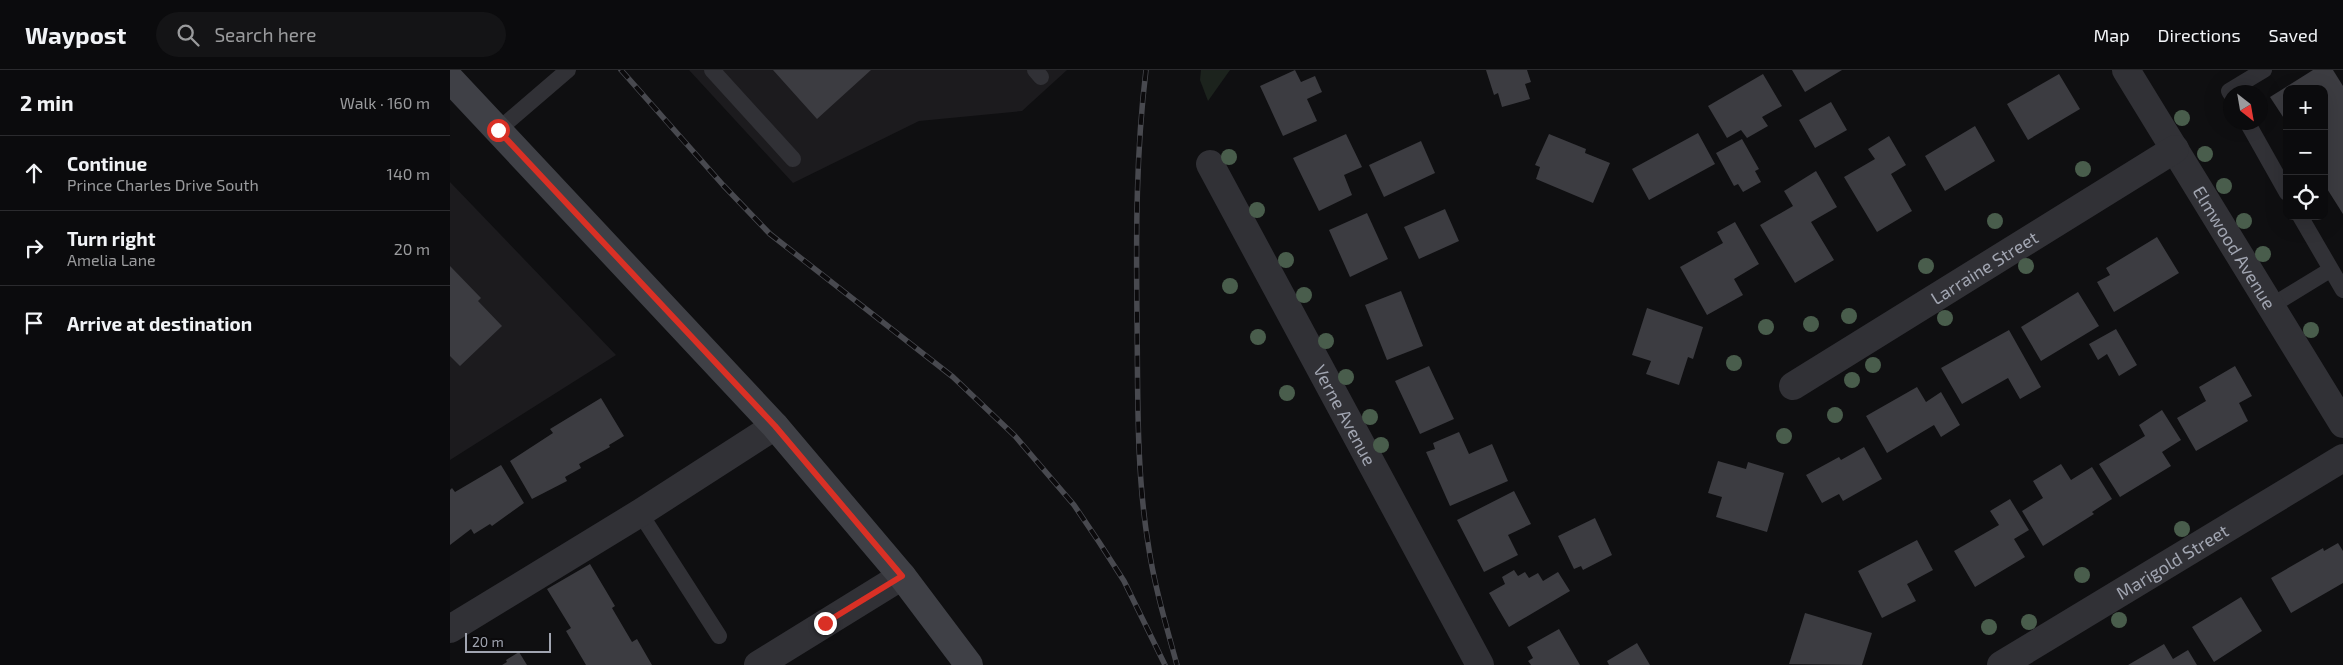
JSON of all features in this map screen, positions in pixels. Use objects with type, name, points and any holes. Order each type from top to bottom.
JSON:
[{"type":"main road","points":[[450,79],[775,426],[902,576],[969,665]]},
{"type":"street","name":"Elmwood Avenue","points":[[2126,70],[2343,424]]},
{"type":"street","name":"Larraine Street","points":[[1793,386],[2175,149]]},
{"type":"street","name":"Verne Avenue","points":[[1210,164],[1480,665]]},
{"type":"street","points":[[450,629],[640,513],[775,426]]},
{"type":"street","name":"Marigold Street","points":[[2001,665],[2343,458]]},
{"type":"street","points":[[758,665],[902,576]]},
{"type":"lane","points":[[498,130],[568,70]]},
{"type":"lane","points":[[712,70],[793,159]]},
{"type":"lane","points":[[2239,85],[2264,70]]},
{"type":"lane","points":[[2252,130],[2283,186]]},
{"type":"lane","points":[[2302,220],[2343,290]]},
{"type":"lane","points":[[2270,306],[2330,270]]},
{"type":"lane","points":[[640,513],[719,636]]},
{"type":"shaded area","points":[[689,70],[1067,70],[1022,111],[919,121],[793,183]]},
{"type":"shaded area","points":[[1201,70],[1230,70],[1208,101],[1200,80]]},
{"type":"shaded area","points":[[450,182],[616,355],[450,460]]},
{"type":"building","points":[[773,70],[871,70],[817,119]]},
{"type":"building","points":[[1295,70],[1301,82],[1315,76],[1322,92],[1307,99],[1317,121],[1283,136],[1260,86]]},
{"type":"building","points":[[1486,70],[1527,70],[1531,82],[1525,84],[1530,99],[1502,107],[1498,93],[1494,95]]},
{"type":"building","points":[[1792,70],[1842,70],[1805,92]]},
{"type":"building","points":[[2313,70],[2333,70],[2343,86],[2343,214],[2328,190],[2328,85],[2289,85]]},
{"type":"building","points":[[1763,74],[1782,106],[1762,117],[1768,126],[1747,138],[1741,130],[1727,138],[1708,106]]},
{"type":"building","points":[[2059,74],[2080,109],[2028,140],[2007,104]]},
{"type":"building","points":[[2283,89],[2283,117],[2270,97]]},
{"type":"building","points":[[1831,102],[1847,130],[1815,148],[1799,120]]},
{"type":"building","points":[[1975,126],[1995,161],[1945,191],[1925,156]]},
{"type":"building","points":[[1698,133],[1715,164],[1649,200],[1632,169]]},
{"type":"building","points":[[1346,134],[1362,167],[1344,175],[1352,195],[1319,211],[1293,158]]},
{"type":"building","points":[[1549,134],[1586,149],[1585,153],[1610,163],[1593,203],[1536,179],[1540,167],[1535,165]]},
{"type":"building","points":[[1889,136],[1906,165],[1891,174],[1912,211],[1877,232],[1844,177],[1875,159],[1868,149]]},
{"type":"building","points":[[1742,139],[1759,169],[1755,171],[1761,182],[1743,192],[1738,184],[1734,186],[1716,153]]},
{"type":"building","points":[[1421,141],[1435,173],[1384,197],[1369,165]]},
{"type":"building","points":[[1816,171],[1837,207],[1811,222],[1834,260],[1795,283],[1760,225],[1793,206],[1784,191]]},
{"type":"building","points":[[1445,209],[1459,241],[1419,259],[1404,227]]},
{"type":"building","points":[[1367,213],[1388,259],[1350,277],[1329,230]]},
{"type":"building","points":[[1735,222],[1759,264],[1734,279],[1743,295],[1707,315],[1680,267],[1723,243],[1717,232]]},
{"type":"building","points":[[2157,237],[2179,273],[2114,312],[2097,282],[2110,275],[2106,268]]},
{"type":"building","points":[[450,266],[481,298],[478,301],[502,326],[460,366],[450,356]]},
{"type":"building","points":[[1401,291],[1423,346],[1387,360],[1365,305]]},
{"type":"building","points":[[2078,292],[2099,326],[2041,361],[2021,327]]},
{"type":"building","points":[[1647,308],[1703,327],[1693,359],[1688,357],[1679,385],[1646,374],[1651,361],[1632,355]]},
{"type":"building","points":[[2116,329],[2137,365],[2119,376],[2107,354],[2098,360],[2089,344]]},
{"type":"building","points":[[2009,330],[2041,387],[2020,399],[2008,378],[1962,404],[1941,368]]},
{"type":"building","points":[[1429,366],[1454,419],[1420,434],[1395,381]]},
{"type":"building","points":[[2235,366],[2252,396],[2239,403],[2248,421],[2196,451],[2177,418],[2206,401],[2199,387]]},
{"type":"building","points":[[1917,387],[1926,402],[1941,392],[1960,425],[1941,437],[1934,425],[1887,453],[1866,416]]},
{"type":"building","points":[[601,398],[624,436],[609,445],[610,447],[579,464],[581,468],[565,477],[567,481],[532,499],[510,461],[553,433],[550,429]]},
{"type":"building","points":[[2162,410],[2181,440],[2162,452],[2171,466],[2120,497],[2099,464],[2145,436],[2139,425]]},
{"type":"building","points":[[1459,432],[1469,454],[1492,444],[1508,481],[1450,506],[1426,452],[1435,449],[1433,443]]},
{"type":"building","points":[[1864,447],[1882,479],[1843,501],[1839,494],[1822,503],[1806,475],[1839,457],[1841,460]]},
{"type":"building","points":[[1718,461],[1746,469],[1748,462],[1784,473],[1767,532],[1716,517],[1722,497],[1708,493]]},
{"type":"building","points":[[2061,464],[2071,480],[2092,467],[2112,499],[2092,512],[2094,514],[2043,546],[2022,511],[2043,498],[2033,481]]},
{"type":"building","points":[[501,465],[524,503],[492,526],[490,524],[474,534],[471,529],[450,545],[450,490],[452,488],[455,492]]},
{"type":"building","points":[[1514,491],[1531,524],[1508,535],[1518,555],[1484,572],[1457,520]]},
{"type":"building","points":[[2010,499],[2029,530],[2014,539],[2025,557],[1975,587],[1954,551],[1999,525],[1990,511]]},
{"type":"building","points":[[1595,518],[1612,555],[1583,570],[1581,566],[1574,569],[1558,536]]},
{"type":"building","points":[[1917,540],[1933,570],[1907,584],[1916,601],[1882,618],[1858,571]]},
{"type":"building","points":[[2338,543],[2343,551],[2343,583],[2291,613],[2271,578],[2323,548],[2324,551]]},
{"type":"building","points":[[590,564],[615,606],[612,608],[632,642],[637,639],[652,665],[586,665],[566,631],[571,628],[547,589]]},
{"type":"building","points":[[1514,570],[1518,576],[1525,572],[1529,578],[1538,573],[1543,581],[1558,572],[1570,591],[1509,627],[1489,593],[1505,584],[1502,577]]},
{"type":"building","points":[[2241,597],[2262,631],[2214,662],[2192,627]]},
{"type":"building","points":[[1805,613],[1872,633],[1862,665],[1789,664]]},
{"type":"building","points":[[1559,629],[1580,665],[1531,665],[1528,661],[1533,658],[1527,647]]},
{"type":"building","points":[[1637,643],[1650,665],[1609,665],[1607,661]]},
{"type":"building","points":[[2164,644],[2173,659],[2188,650],[2197,665],[2128,665]]},
{"type":"building","points":[[519,652],[527,665],[502,665],[507,662],[506,660]]},
{"type":"railway","points":[[621,70],[723,185],[770,234],[953,377],[1015,436],[1074,505],[1099,542],[1124,581],[1165,665]]},
{"type":"railway","points":[[1146,70],[1138,162],[1137,224],[1138,402],[1141,487],[1154,574],[1177,665]]},
{"type":"route","points":[[498,130],[775,426],[902,576],[825,623]]}]
